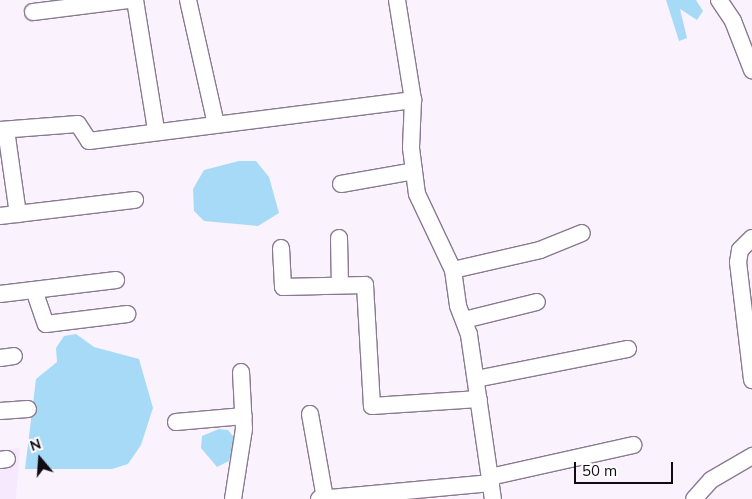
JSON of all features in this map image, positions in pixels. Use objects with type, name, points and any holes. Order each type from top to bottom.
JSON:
[{"type":"street","points":[[33,12],[74,3],[130,0]]},
{"type":"street","points":[[135,0],[156,130]]},
{"type":"street","points":[[188,0],[216,124]]},
{"type":"street","points":[[398,0],[413,100],[414,172],[424,214],[453,270],[476,379],[491,486]]},
{"type":"street","points":[[719,0],[733,21],[752,70]]},
{"type":"street","points":[[18,214],[3,130],[78,124],[89,141],[156,130],[413,100]]},
{"type":"street","points":[[341,184],[414,172]]},
{"type":"street","points":[[0,216],[135,200]]},
{"type":"street","points":[[453,270],[540,250],[582,233]]},
{"type":"street","points":[[338,238],[340,285]]},
{"type":"street","points":[[752,238],[740,250],[738,262],[752,380]]},
{"type":"street","points":[[281,248],[284,287],[362,283],[366,288],[372,406],[479,399]]},
{"type":"street","points":[[0,294],[116,280]]},
{"type":"street","points":[[34,290],[46,324],[127,314]]},
{"type":"street","points":[[464,320],[537,302]]},
{"type":"street","points":[[476,379],[628,349]]},
{"type":"street","points":[[233,499],[244,416],[241,372]]},
{"type":"street","points":[[0,411],[28,409]]},
{"type":"street","points":[[310,414],[322,498],[491,486],[632,446]]},
{"type":"street","points":[[176,422],[244,416]]},
{"type":"street","points":[[694,499],[711,480],[752,456]]},
{"type":"shaded area","points":[[20,448],[16,499],[0,499],[0,450]]},
{"type":"water","points":[[666,0],[696,0],[703,11],[697,20],[680,9],[687,38],[679,41]]},
{"type":"water","points":[[239,161],[256,161],[269,177],[279,213],[258,226],[204,221],[194,211],[193,189],[204,170]]},
{"type":"water","points":[[76,334],[94,347],[139,359],[153,408],[141,445],[128,464],[112,469],[25,469],[36,379],[57,362],[56,348],[64,336]]},
{"type":"water","points":[[219,429],[228,430],[236,440],[229,461],[217,467],[201,448],[202,436]]}]
